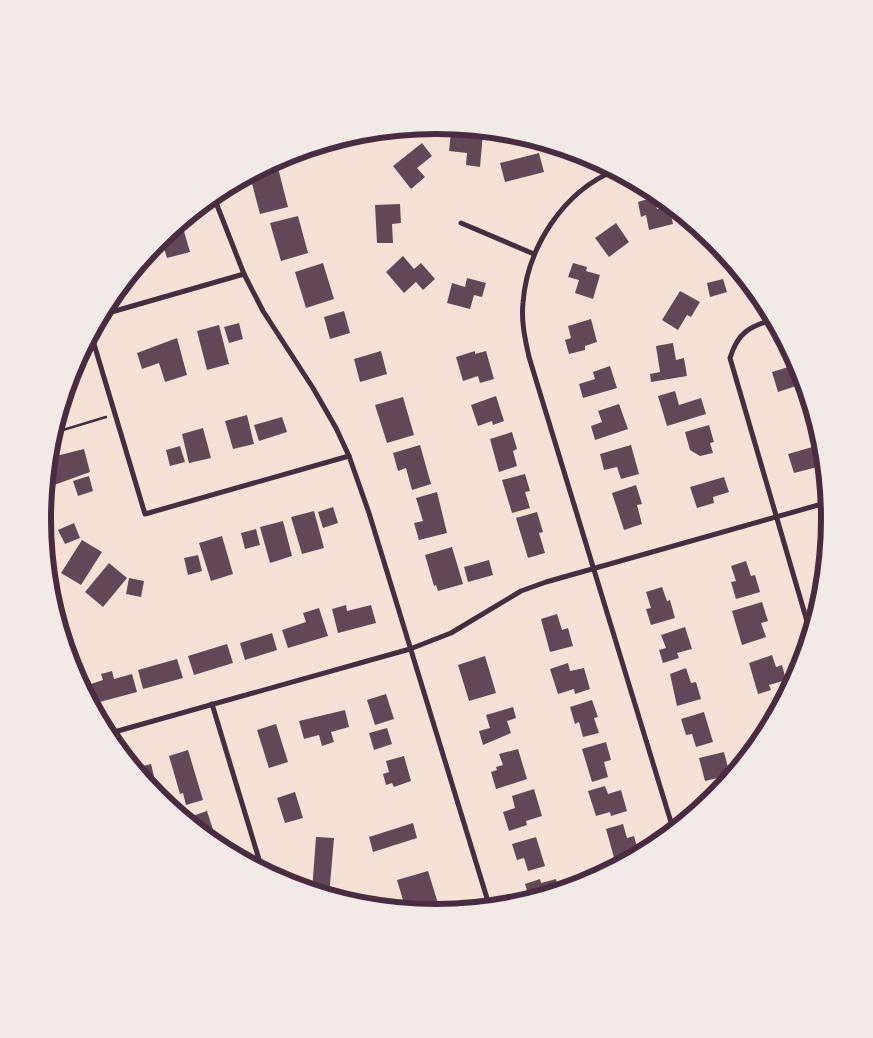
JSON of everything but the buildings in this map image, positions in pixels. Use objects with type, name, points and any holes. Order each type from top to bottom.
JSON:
[{"type":"street","points":[[609,174],[585,188],[565,207],[547,229],[534,254],[526,278],[522,305],[527,348],[672,824]]},
{"type":"street","points":[[216,203],[244,274],[263,311],[313,388],[349,456],[369,513],[488,901]]},
{"type":"street","points":[[461,223],[534,254]]},
{"type":"street","points":[[112,312],[244,274]]},
{"type":"street","points":[[767,322],[757,324],[744,332],[734,344],[730,358],[807,624]]},
{"type":"street","points":[[94,344],[144,514],[349,456]]},
{"type":"street","points":[[115,732],[410,648],[451,633],[521,591],[593,568],[821,504]]},
{"type":"street","points":[[212,704],[260,862]]},
{"type":"path","points":[[62,430],[115,415]]}]
